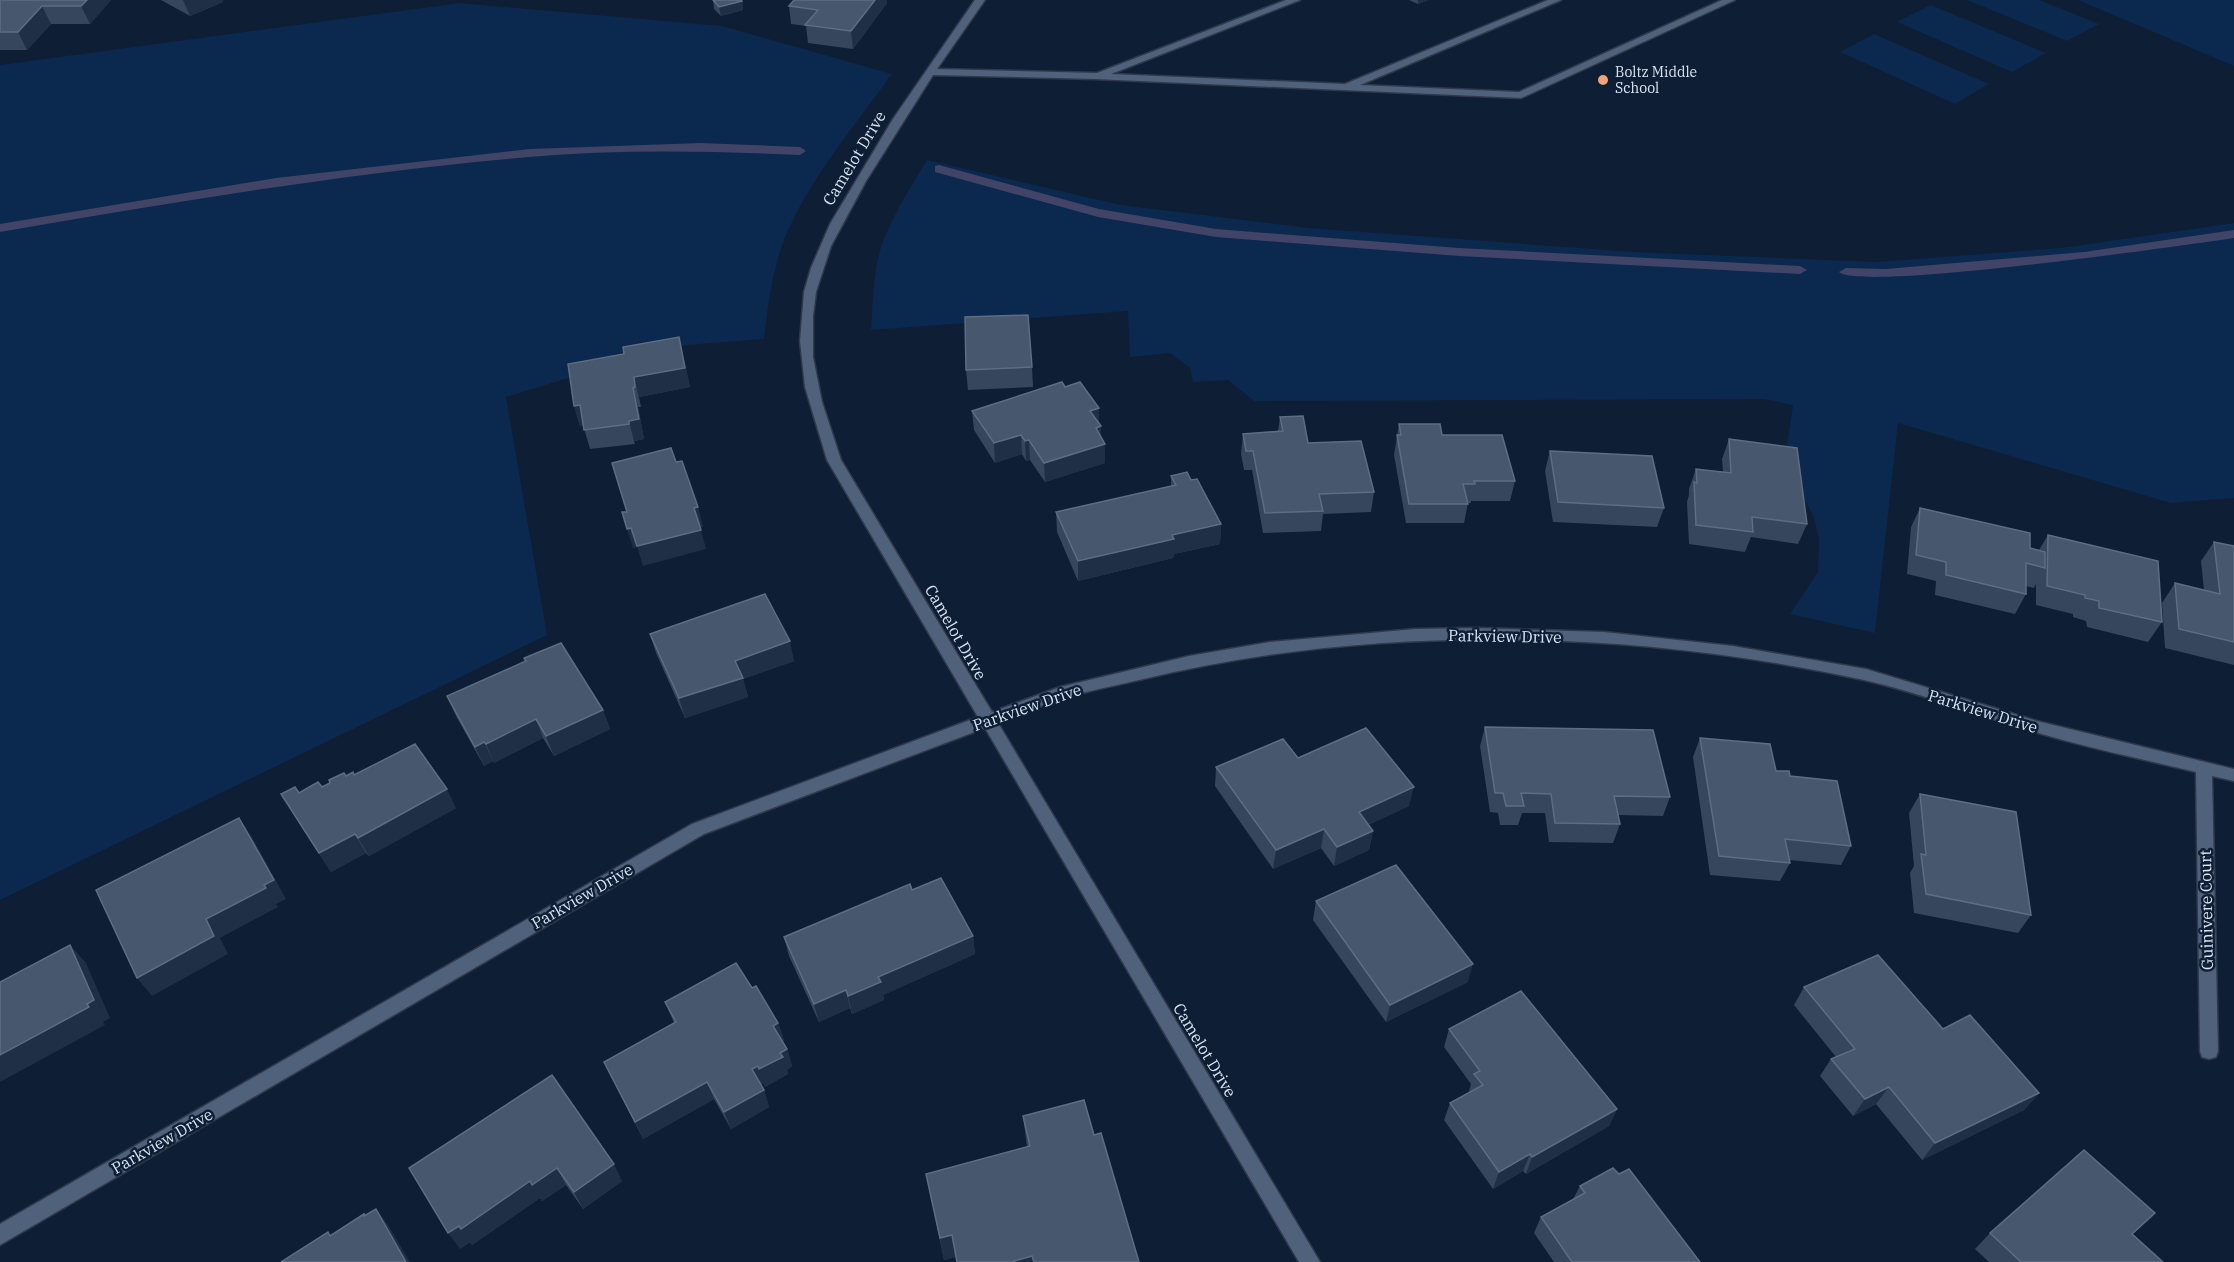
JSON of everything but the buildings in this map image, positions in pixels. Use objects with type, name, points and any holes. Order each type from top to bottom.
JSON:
[{"type":"street","name":"Camelot Drive","points":[[980,0],[930,72],[852,194],[822,251],[810,291],[806,340],[812,399],[834,460],[1310,1262]]},
{"type":"street","points":[[1095,76],[1296,0]]},
{"type":"street","points":[[1345,87],[1556,0]]},
{"type":"street","points":[[930,72],[1095,76],[1521,95],[1730,0]]},
{"type":"street","name":"Parkview Drive","points":[[0,1235],[698,829],[1060,693],[1189,662],[1270,648],[1415,635],[1478,634],[1604,638],[1733,652],[1866,675],[2037,728],[2234,775]]},
{"type":"street","name":"Guinivere Court","points":[[2204,769],[2209,1051]]},
{"type":"shaded area","points":[[1967,0],[2039,0],[2099,24],[2067,41]]},
{"type":"shaded area","points":[[2078,0],[2234,0],[2234,66]]},
{"type":"shaded area","points":[[460,3],[722,26],[892,74],[833,154],[794,218],[776,264],[764,339],[673,346],[506,397],[547,635],[0,900],[0,65]]},
{"type":"shaded area","points":[[1931,5],[2046,53],[2012,72],[1897,22]]},
{"type":"shaded area","points":[[1874,34],[1989,84],[1955,104],[1840,52]]},
{"type":"shaded area","points":[[927,160],[1121,205],[1309,228],[1634,252],[1877,262],[2061,248],[2234,223],[2234,498],[2171,503],[1898,423],[1875,633],[1790,614],[1818,572],[1819,539],[1813,515],[1795,482],[1787,445],[1793,405],[1764,399],[1254,401],[1228,380],[1193,382],[1190,368],[1170,353],[1130,357],[1128,311],[871,330],[875,277],[881,247],[896,213]]},
{"type":"waterway","points":[[0,228],[276,182],[530,153],[701,147],[800,151]]},
{"type":"waterway","points":[[939,169],[1098,213],[1216,233],[1459,252],[1800,270]]},
{"type":"waterway","points":[[1846,272],[1886,273],[2084,256],[2234,234]]},
{"type":"place","name":"Boltz Middle School","points":[[1603,80]]}]
